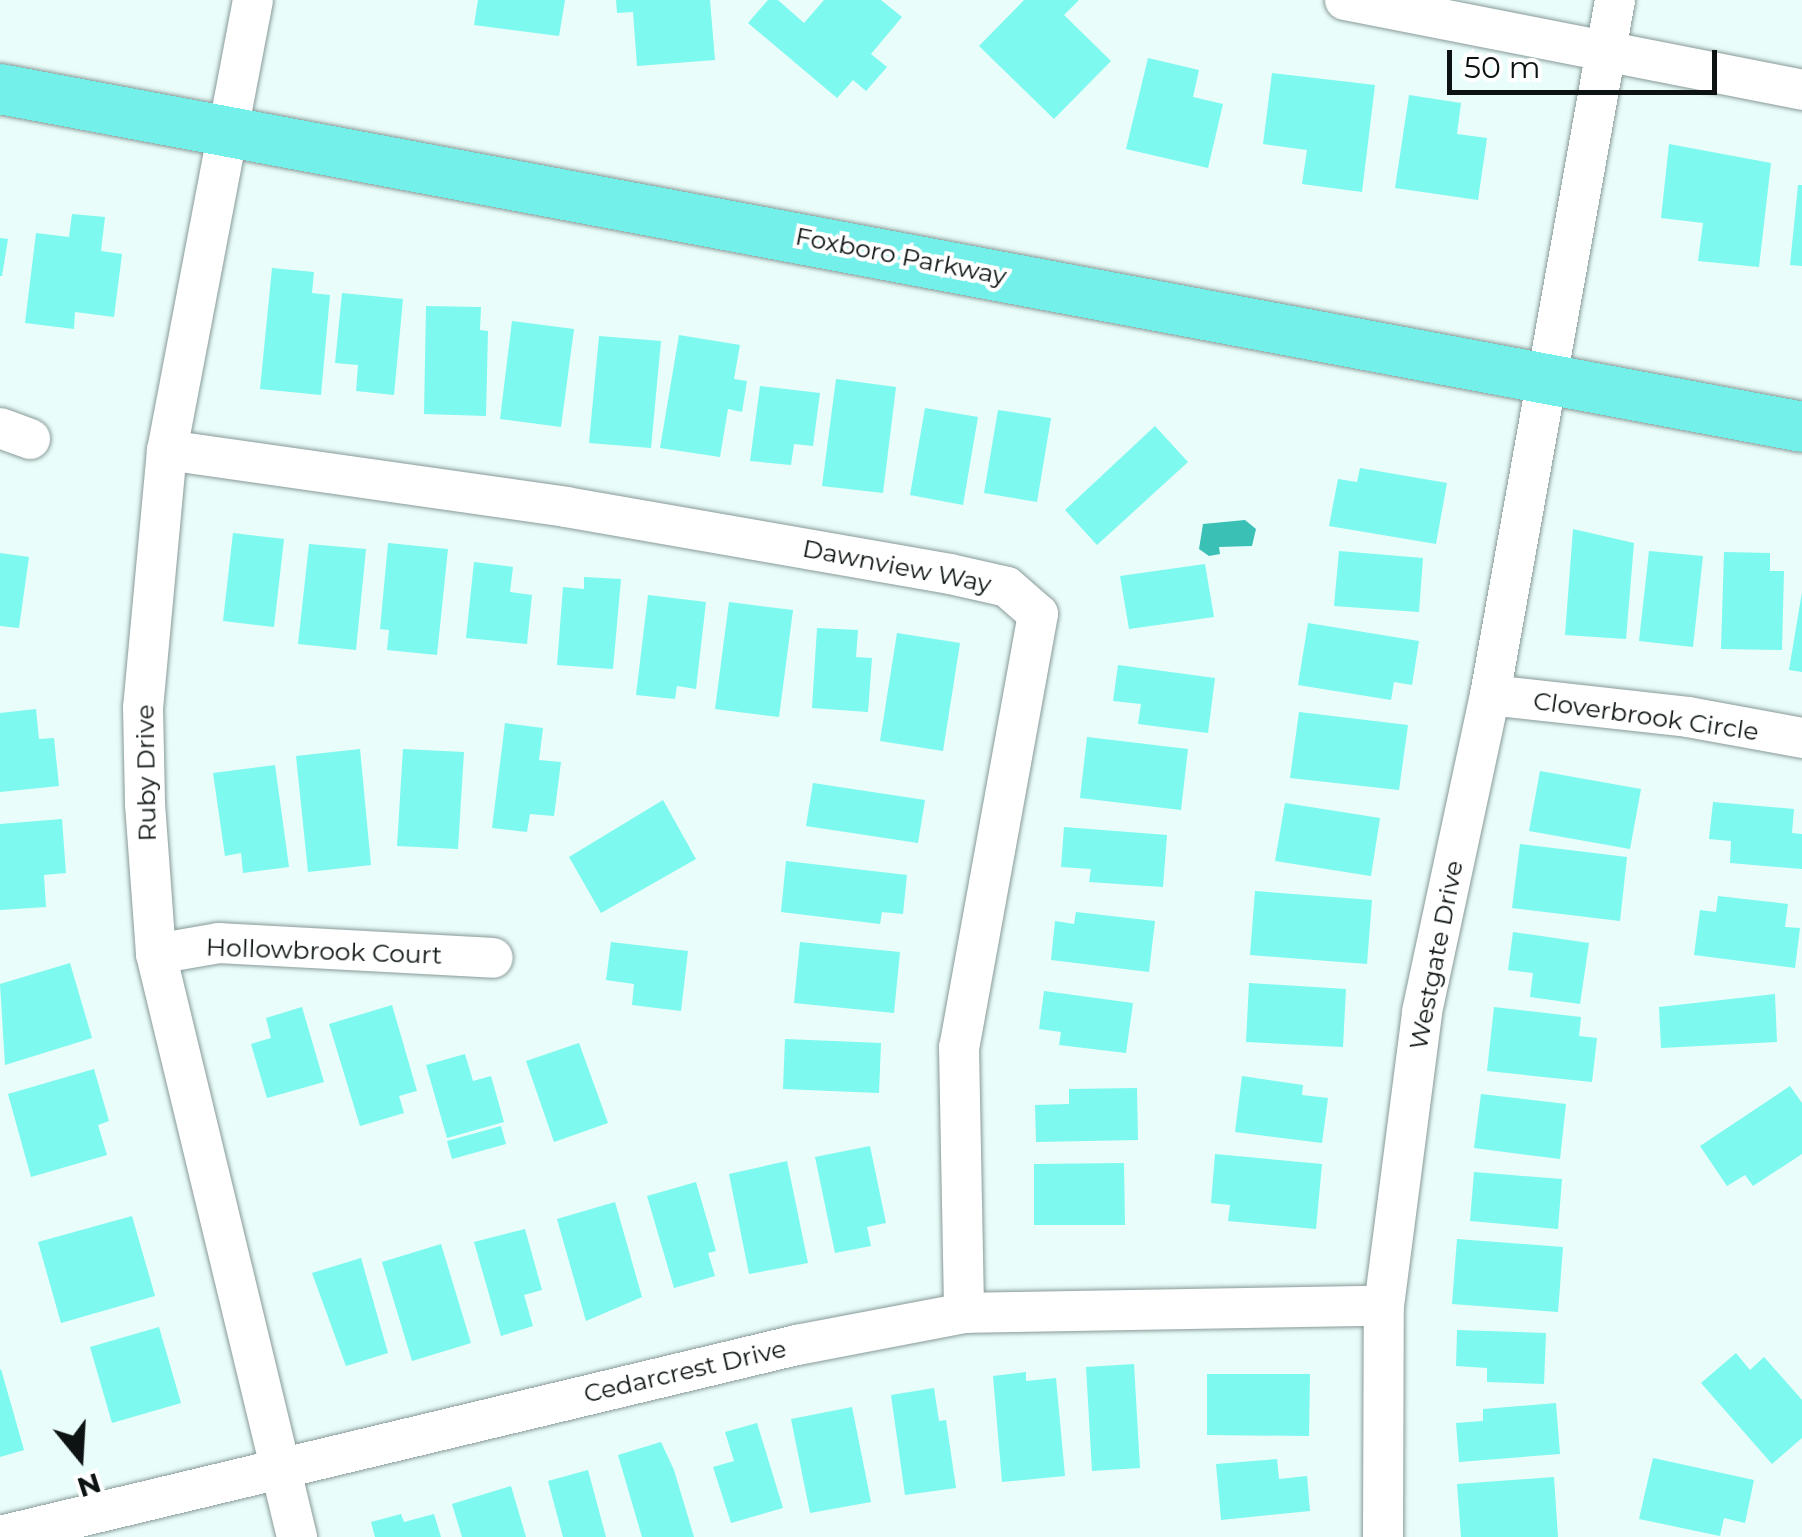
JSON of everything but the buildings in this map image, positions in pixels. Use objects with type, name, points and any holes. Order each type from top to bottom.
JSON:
[{"type":"main road","name":"Foxboro Parkway","points":[[0,89],[229,127],[1802,427]]},
{"type":"street","name":"Ruby Drive","points":[[253,0],[167,450],[144,707],[156,954],[297,1537]]},
{"type":"street","points":[[1345,0],[1802,90]]},
{"type":"street","name":"Westgate Drive","points":[[1382,1537],[1384,1306],[1422,1012],[1490,695],[1542,378],[1614,0]]},
{"type":"street","name":"Dawnview Way","points":[[167,450],[566,506],[950,574],[1007,587],[1038,614],[959,1047],[964,1312]]},
{"type":"street","name":"Cloverbrook Circle","points":[[1490,695],[1688,717],[1802,738]]},
{"type":"street","name":"Hollowbrook Court","points":[[156,954],[220,943],[492,958]]},
{"type":"street","name":"Cedarcrest Drive","points":[[0,1536],[778,1349],[964,1312],[1384,1306]]},
{"type":"water","points":[[1245,520],[1256,529],[1252,546],[1219,547],[1220,554],[1209,556],[1199,549],[1203,524]]}]
